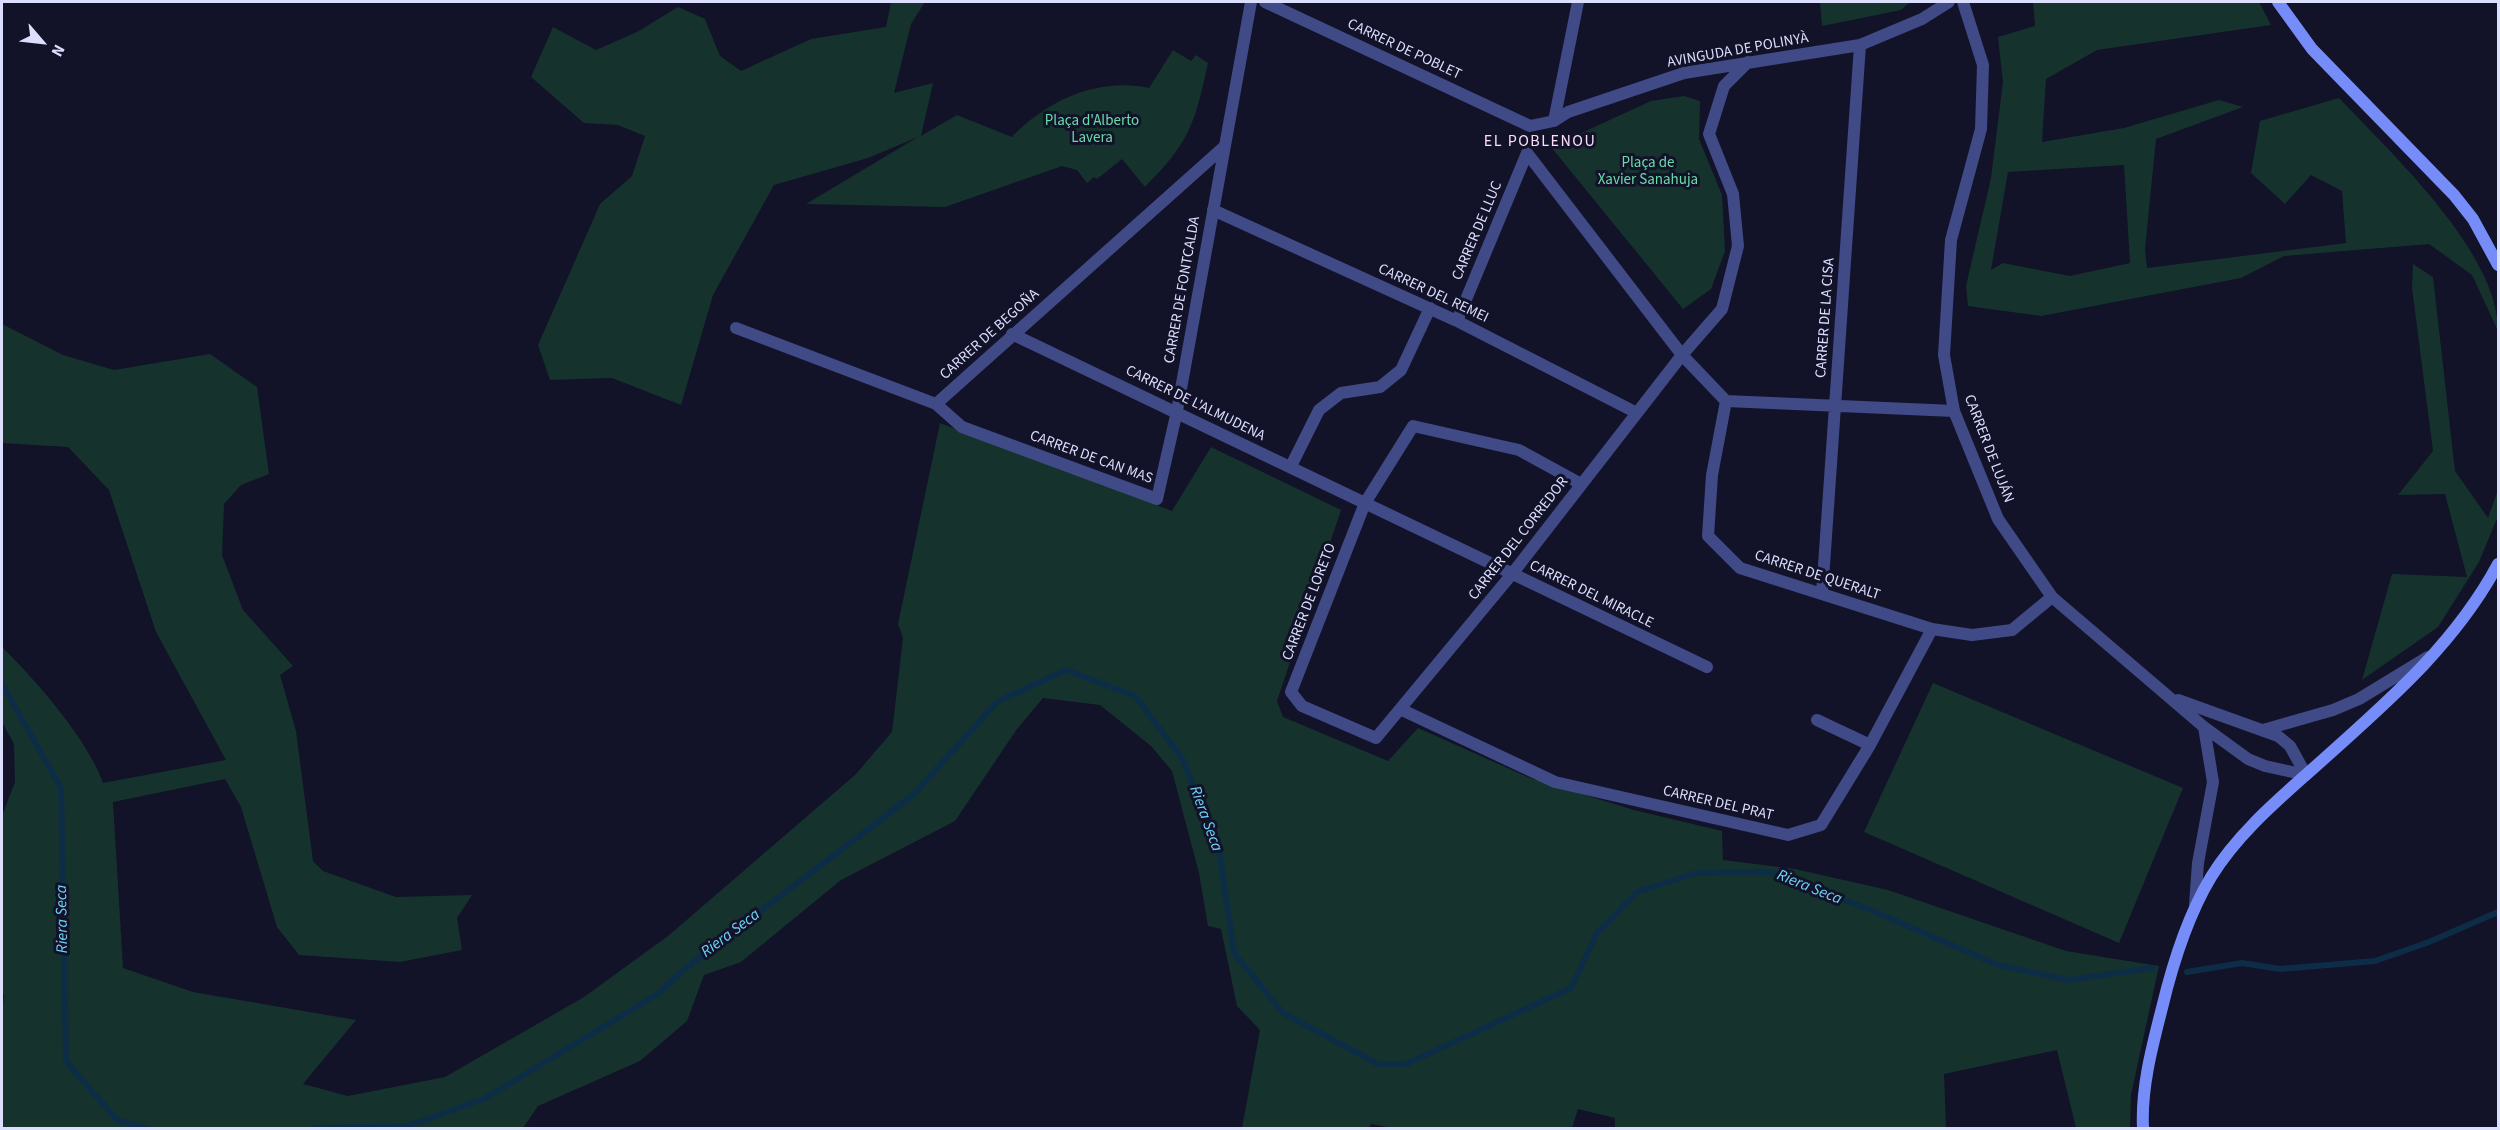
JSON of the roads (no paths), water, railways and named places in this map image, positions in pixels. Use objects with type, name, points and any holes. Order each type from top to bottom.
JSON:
[{"type":"main road","points":[[2278,2],[2312,49],[2412,149],[2454,195],[2473,219],[2499,265]]},
{"type":"main road","points":[[2143,1128],[2142,1109],[2158,1022],[2186,926],[2212,876],[2244,834],[2387,702],[2442,647],[2469,614],[2499,564]]},
{"type":"street","points":[[1213,210],[1251,2]]},
{"type":"street","name":"CARRER DE POBLET","points":[[1265,2],[1530,126]]},
{"type":"street","points":[[1554,121],[1578,2]]},
{"type":"street","name":"AVINGUDA DE POLINYÀ","points":[[1530,126],[1554,121],[1568,112],[1684,73],[1860,45],[1922,19],[1949,2]]},
{"type":"street","name":"CARRER DE LUJÁN","points":[[1963,2],[1983,65],[1981,129],[1951,240],[1944,355],[1954,411],[1998,519],[2052,597],[2173,698],[2204,727],[2248,759],[2265,766],[2306,775]]},
{"type":"street","name":"CARRER DE LA CISA","points":[[1822,594],[1860,45]]},
{"type":"street","points":[[1748,62],[1724,86],[1709,134],[1732,194],[1738,246],[1722,309],[1682,355],[1726,401],[1954,411]]},
{"type":"street","name":"CARRER DE BEGOÑA","points":[[936,404],[1225,146]]},
{"type":"street","name":"CARRER DE LLUC","points":[[1457,321],[1527,153],[1682,355]]},
{"type":"street","name":"CARRER DEL REMEI","points":[[1213,210],[1430,308],[1637,413]]},
{"type":"street","name":"CARRER DE FONTCALDA","points":[[1177,411],[1213,210]]},
{"type":"street","points":[[1291,466],[1319,410],[1341,393],[1380,387],[1401,370],[1430,308]]},
{"type":"street","points":[[736,328],[936,404]]},
{"type":"street","name":"CARRER DE L'ALMUDENA","points":[[1012,334],[1365,503]]},
{"type":"street","name":"CARRER DEL CORREDOR","points":[[1376,738],[1512,574],[1682,355]]},
{"type":"street","name":"CARRER DE QUERALT","points":[[1726,401],[1712,475],[1708,537],[1740,568],[1932,629],[1972,635],[2012,630],[2052,597]]},
{"type":"street","name":"CARRER DE CAN MAS","points":[[936,404],[962,427],[1157,499],[1177,411]]},
{"type":"street","name":"CARRER DE LORETO","points":[[1376,738],[1302,706],[1291,692],[1365,503],[1413,426],[1519,450],[1581,484]]},
{"type":"street","name":"CARRER DEL MIRACLE","points":[[1365,503],[1707,667]]},
{"type":"street","name":"CARRER DEL PRAT","points":[[1400,709],[1555,782],[1788,835],[1821,825],[1870,746],[1932,629]]},
{"type":"street","points":[[2263,730],[2333,710],[2359,699],[2442,647]]},
{"type":"street","points":[[2173,698],[2263,730],[2290,746],[2306,775]]},
{"type":"street","points":[[1817,720],[1870,746]]},
{"type":"street","points":[[2195,906],[2198,863],[2213,782],[2204,727]]},
{"type":"waterway","name":"Riera Seca","points":[[316,1128],[408,1126],[486,1098],[659,993],[682,971],[913,795],[997,702],[1066,670],[1135,696],[1182,758],[1219,850],[1234,953],[1283,1013],[1378,1064],[1406,1064],[1571,988],[1597,933],[1637,892],[1696,873],[1770,872],[1873,911],[1998,965],[2068,980],[2153,968]]},
{"type":"waterway","name":"Riera Seca","points":[[2,684],[61,788],[66,1061],[117,1120],[146,1128]]},
{"type":"waterway","points":[[2187,972],[2242,963],[2280,969],[2375,961],[2429,942],[2498,912]]},
{"type":"district","name":"EL POBLENOU","points":[[1540,142]]},
{"type":"park label","name":"Plaça d'Alberto Lavera","points":[[1092,130]]},
{"type":"park label","name":"Plaça de Xavier Sanahuja","points":[[1648,172]]}]
